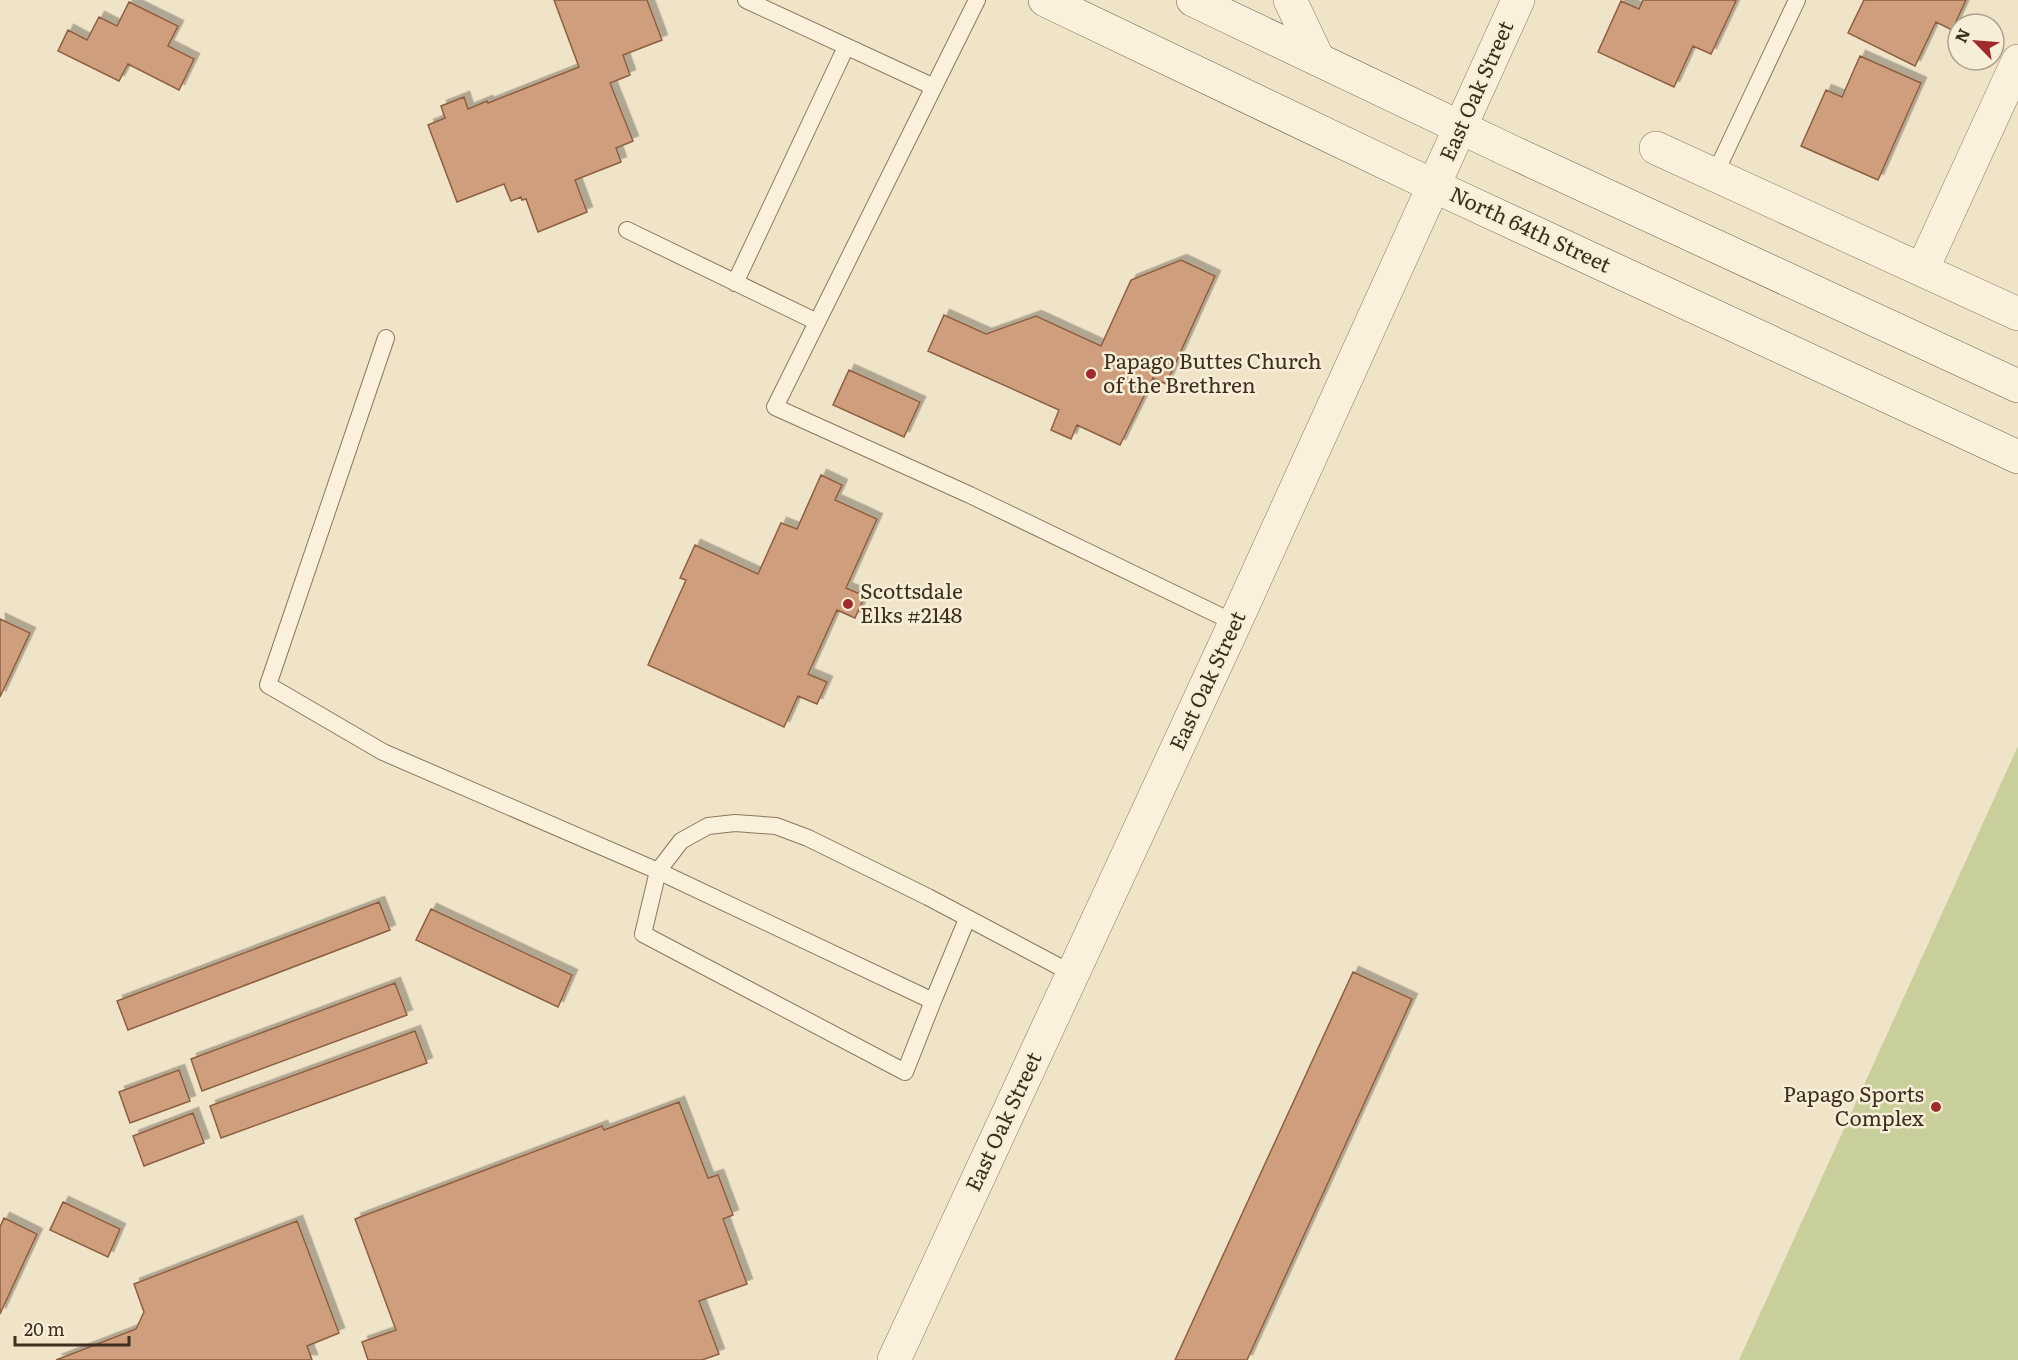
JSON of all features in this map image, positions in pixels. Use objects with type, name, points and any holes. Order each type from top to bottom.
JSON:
[{"type":"street","name":"North 64th Street","points":[[1045,0],[1434,186],[2018,457]]},
{"type":"street","points":[[1193,0],[1461,128],[2018,386]]},
{"type":"street","points":[[1290,0],[1318,59]]},
{"type":"street","name":"East Oak Street","points":[[894,1360],[1235,623],[1518,0]]},
{"type":"street","points":[[1922,270],[2018,62]]},
{"type":"street","points":[[1656,148],[2018,314]]},
{"type":"lane","points":[[746,0],[934,87]]},
{"type":"lane","points":[[977,0],[775,407],[970,495],[1235,623]]},
{"type":"lane","points":[[1715,174],[1797,0]]},
{"type":"lane","points":[[735,283],[846,47]]},
{"type":"lane","points":[[627,230],[816,322]]},
{"type":"lane","points":[[386,338],[268,685],[383,752],[658,871],[933,1001]]},
{"type":"lane","points":[[967,919],[906,1072],[642,934],[658,871],[681,841],[708,826],[735,823],[776,826],[808,838],[928,897],[1073,974]]},
{"type":"green space","name":"Papago Sports Complex","points":[[2018,746],[2018,1360],[1739,1360]]},
{"type":"building","points":[[554,0],[647,0],[662,40],[623,55],[630,75],[610,83],[633,141],[616,148],[621,162],[575,180],[587,212],[538,232],[526,199],[522,200],[521,197],[511,201],[504,184],[457,202],[428,125],[445,118],[441,106],[464,97],[468,109],[579,67]]},
{"type":"building","points":[[1643,0],[1736,1],[1711,54],[1693,46],[1674,87],[1598,52],[1621,1],[1639,9]]},
{"type":"building","points":[[1864,0],[1966,0],[1960,12],[1946,12],[1946,27],[1936,22],[1915,66],[1848,33]]},
{"type":"building","points":[[129,2],[178,26],[168,46],[194,59],[179,90],[128,64],[119,81],[58,51],[68,30],[87,40],[99,17],[117,26]]},
{"type":"building","points":[[1860,56],[1921,83],[1878,180],[1801,146],[1826,90],[1842,97]]},
{"type":"building","points":[[1181,260],[1215,276],[1166,384],[1153,378],[1120,445],[1077,425],[1071,439],[1051,430],[1059,410],[928,351],[944,315],[986,334],[1036,316],[1101,346],[1131,280]]},
{"type":"building","points":[[849,370],[920,402],[904,437],[833,405]]},
{"type":"building","points":[[821,475],[842,485],[835,500],[877,519],[846,588],[865,596],[855,618],[837,610],[808,674],[827,682],[817,704],[798,696],[784,727],[648,665],[686,580],[680,578],[695,545],[758,574],[781,523],[797,529]]},
{"type":"building","points":[[0,619],[30,633],[0,697]]},
{"type":"building","points":[[379,902],[390,930],[128,1030],[117,1001]]},
{"type":"building","points":[[431,909],[572,975],[558,1007],[416,940]]},
{"type":"building","points":[[1353,972],[1412,999],[1247,1360],[1175,1360]]},
{"type":"building","points":[[395,983],[407,1015],[202,1091],[191,1059]]},
{"type":"building","points":[[415,1031],[427,1063],[221,1138],[210,1106]]},
{"type":"building","points":[[179,1070],[190,1101],[130,1123],[119,1092]]},
{"type":"building","points":[[679,1102],[708,1178],[718,1175],[733,1215],[723,1219],[747,1284],[699,1301],[719,1354],[702,1360],[368,1360],[362,1342],[396,1330],[355,1219],[602,1126],[604,1130]]},
{"type":"building","points":[[193,1113],[204,1143],[144,1166],[133,1136]]},
{"type":"building","points":[[63,1202],[120,1229],[108,1257],[50,1230]]},
{"type":"building","points":[[4,1218],[37,1234],[0,1314],[0,1227]]},
{"type":"building","points":[[297,1221],[339,1333],[307,1346],[312,1360],[56,1360],[136,1329],[144,1312],[134,1284]]},
{"type":"place","name":"Papago Buttes Church of the Brethren","points":[[1091,374]]},
{"type":"place","name":"Scottsdale Elks #2148","points":[[848,604]]},
{"type":"place","name":"Papago Sports Complex","points":[[1936,1107]]}]
